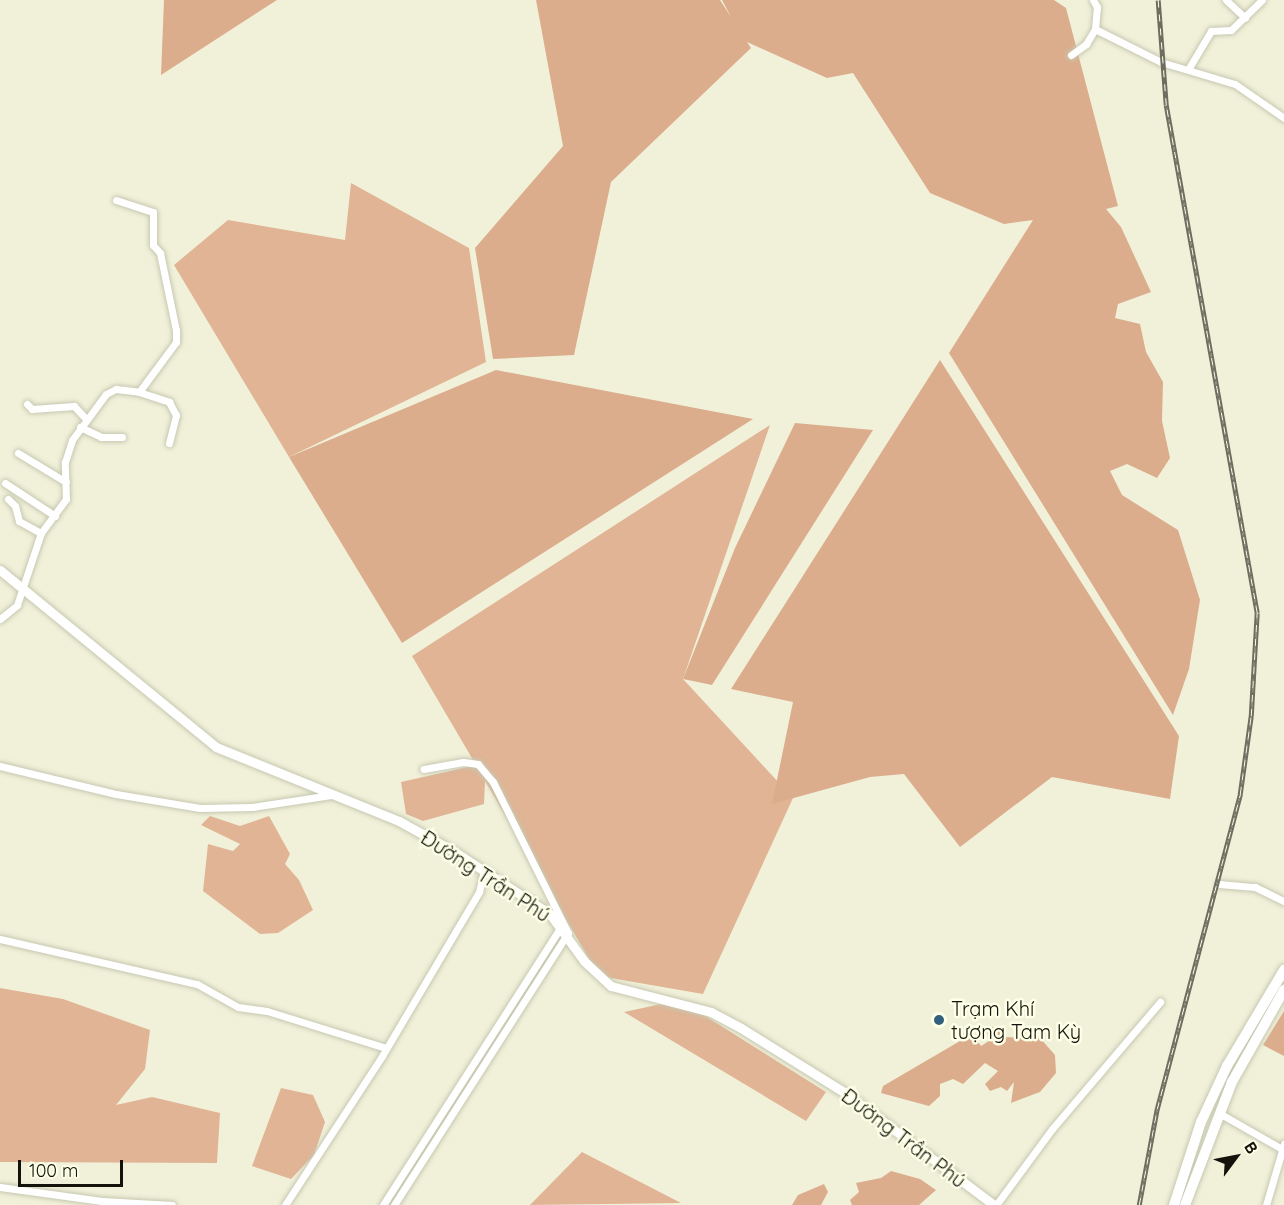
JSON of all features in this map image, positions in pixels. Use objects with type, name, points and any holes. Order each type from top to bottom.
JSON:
[{"type":"highway","points":[[1173,1205],[1201,1122],[1223,1076],[1284,970]]},
{"type":"highway","points":[[1185,1205],[1232,1082],[1284,990]]},
{"type":"main road","name":"Đường Trần Phú","points":[[0,570],[216,747],[399,821],[484,870],[550,914],[565,930],[584,961],[611,986],[711,1012],[741,1028],[844,1092],[995,1205]]},
{"type":"street","points":[[1071,55],[1086,44],[1095,29],[1097,7],[1093,0]]},
{"type":"street","points":[[1226,0],[1245,18]]},
{"type":"street","points":[[1189,68],[1211,31],[1231,30],[1262,0]]},
{"type":"street","points":[[1095,29],[1161,62],[1189,68],[1235,84],[1284,118]]},
{"type":"street","points":[[116,200],[153,212],[153,245],[160,253],[176,330],[176,342],[139,392]]},
{"type":"street","points":[[0,619],[17,605],[41,533],[66,499],[67,452],[80,427],[112,390],[139,392],[173,406],[175,425],[169,443]]},
{"type":"street","points":[[27,404],[32,409],[72,406],[86,419]]},
{"type":"street","points":[[80,427],[101,437],[122,436]]},
{"type":"street","points":[[18,453],[66,482]]},
{"type":"street","points":[[5,483],[55,516]]},
{"type":"street","points":[[8,499],[15,506],[19,521],[41,533]]},
{"type":"street","points":[[424,770],[464,762],[478,764],[493,782],[565,930]]},
{"type":"street","points":[[0,766],[116,794],[200,808],[252,807],[330,795]]},
{"type":"street","points":[[285,1205],[386,1048],[479,892],[484,870]]},
{"type":"street","points":[[1219,884],[1255,887],[1284,900]]},
{"type":"street","points":[[383,1205],[565,930]]},
{"type":"street","points":[[394,1205],[565,930]]},
{"type":"street","points":[[0,939],[197,984],[238,1007],[267,1011],[386,1048]]},
{"type":"street","points":[[995,1205],[1052,1130],[1160,1002]]},
{"type":"street","points":[[1219,1113],[1283,1147],[1266,1205]]},
{"type":"street","points":[[0,1187],[102,1201],[172,1205]]},
{"type":"shaded area","points":[[164,0],[277,0],[161,75]]},
{"type":"shaded area","points":[[536,0],[720,0],[731,17],[722,0],[1054,0],[1066,8],[1118,206],[1106,209],[1121,227],[1151,292],[1118,304],[1115,318],[1140,324],[1146,352],[1163,382],[1162,421],[1170,458],[1157,478],[1127,464],[1110,471],[1122,495],[1178,530],[1200,600],[1189,669],[1173,715],[949,353],[1033,220],[1004,224],[930,193],[853,73],[827,78],[747,42],[751,48],[611,182],[574,355],[493,359],[475,248],[563,146]]},
{"type":"shaded area","points":[[351,183],[469,248],[486,362],[289,457],[174,265],[228,220],[345,240]]},
{"type":"shaded area","points":[[940,360],[1179,736],[1170,799],[1052,777],[960,847],[904,774],[870,777],[772,804],[793,702],[731,689]]},
{"type":"shaded area","points":[[496,370],[753,419],[402,643],[289,457]]},
{"type":"shaded area","points":[[795,423],[873,430],[712,685],[683,679],[735,548]]},
{"type":"shaded area","points":[[770,425],[683,679],[793,798],[703,994],[599,976],[485,781],[484,804],[423,821],[406,814],[401,782],[476,765],[412,656]]},
{"type":"shaded area","points":[[210,816],[240,826],[269,816],[290,854],[285,864],[299,880],[313,910],[278,933],[260,934],[203,891],[208,844],[233,851],[240,844],[201,825]]},
{"type":"shaded area","points":[[0,988],[63,999],[150,1030],[145,1069],[116,1105],[152,1097],[220,1113],[217,1163],[0,1162]]},
{"type":"shaded area","points":[[680,1000],[826,1092],[806,1121],[624,1012]]},
{"type":"shaded area","points":[[1284,1011],[1284,1056],[1263,1045]]},
{"type":"shaded area","points":[[985,1027],[998,1027],[1003,1037],[1040,1038],[1055,1055],[1056,1073],[1040,1092],[1011,1103],[1014,1082],[1007,1091],[1001,1087],[990,1091],[985,1084],[998,1071],[985,1063],[963,1084],[953,1079],[940,1084],[940,1096],[929,1106],[881,1093],[883,1086],[972,1034],[981,1046],[989,1041]]},
{"type":"shaded area","points":[[281,1088],[313,1095],[325,1122],[314,1155],[291,1179],[252,1166]]},
{"type":"shaded area","points":[[582,1152],[681,1203],[530,1205]]},
{"type":"shaded area","points":[[891,1171],[920,1179],[936,1190],[919,1205],[852,1205],[850,1200],[859,1192],[856,1183],[881,1178]]},
{"type":"shaded area","points":[[824,1184],[828,1192],[821,1205],[792,1205],[798,1195]]},
{"type":"railway","points":[[1139,1205],[1157,1109],[1240,794],[1251,716],[1257,613],[1166,105],[1158,0]]},
{"type":"place","name":"Trạm Khí tượng Tam Kỳ","points":[[939,1020]]}]
